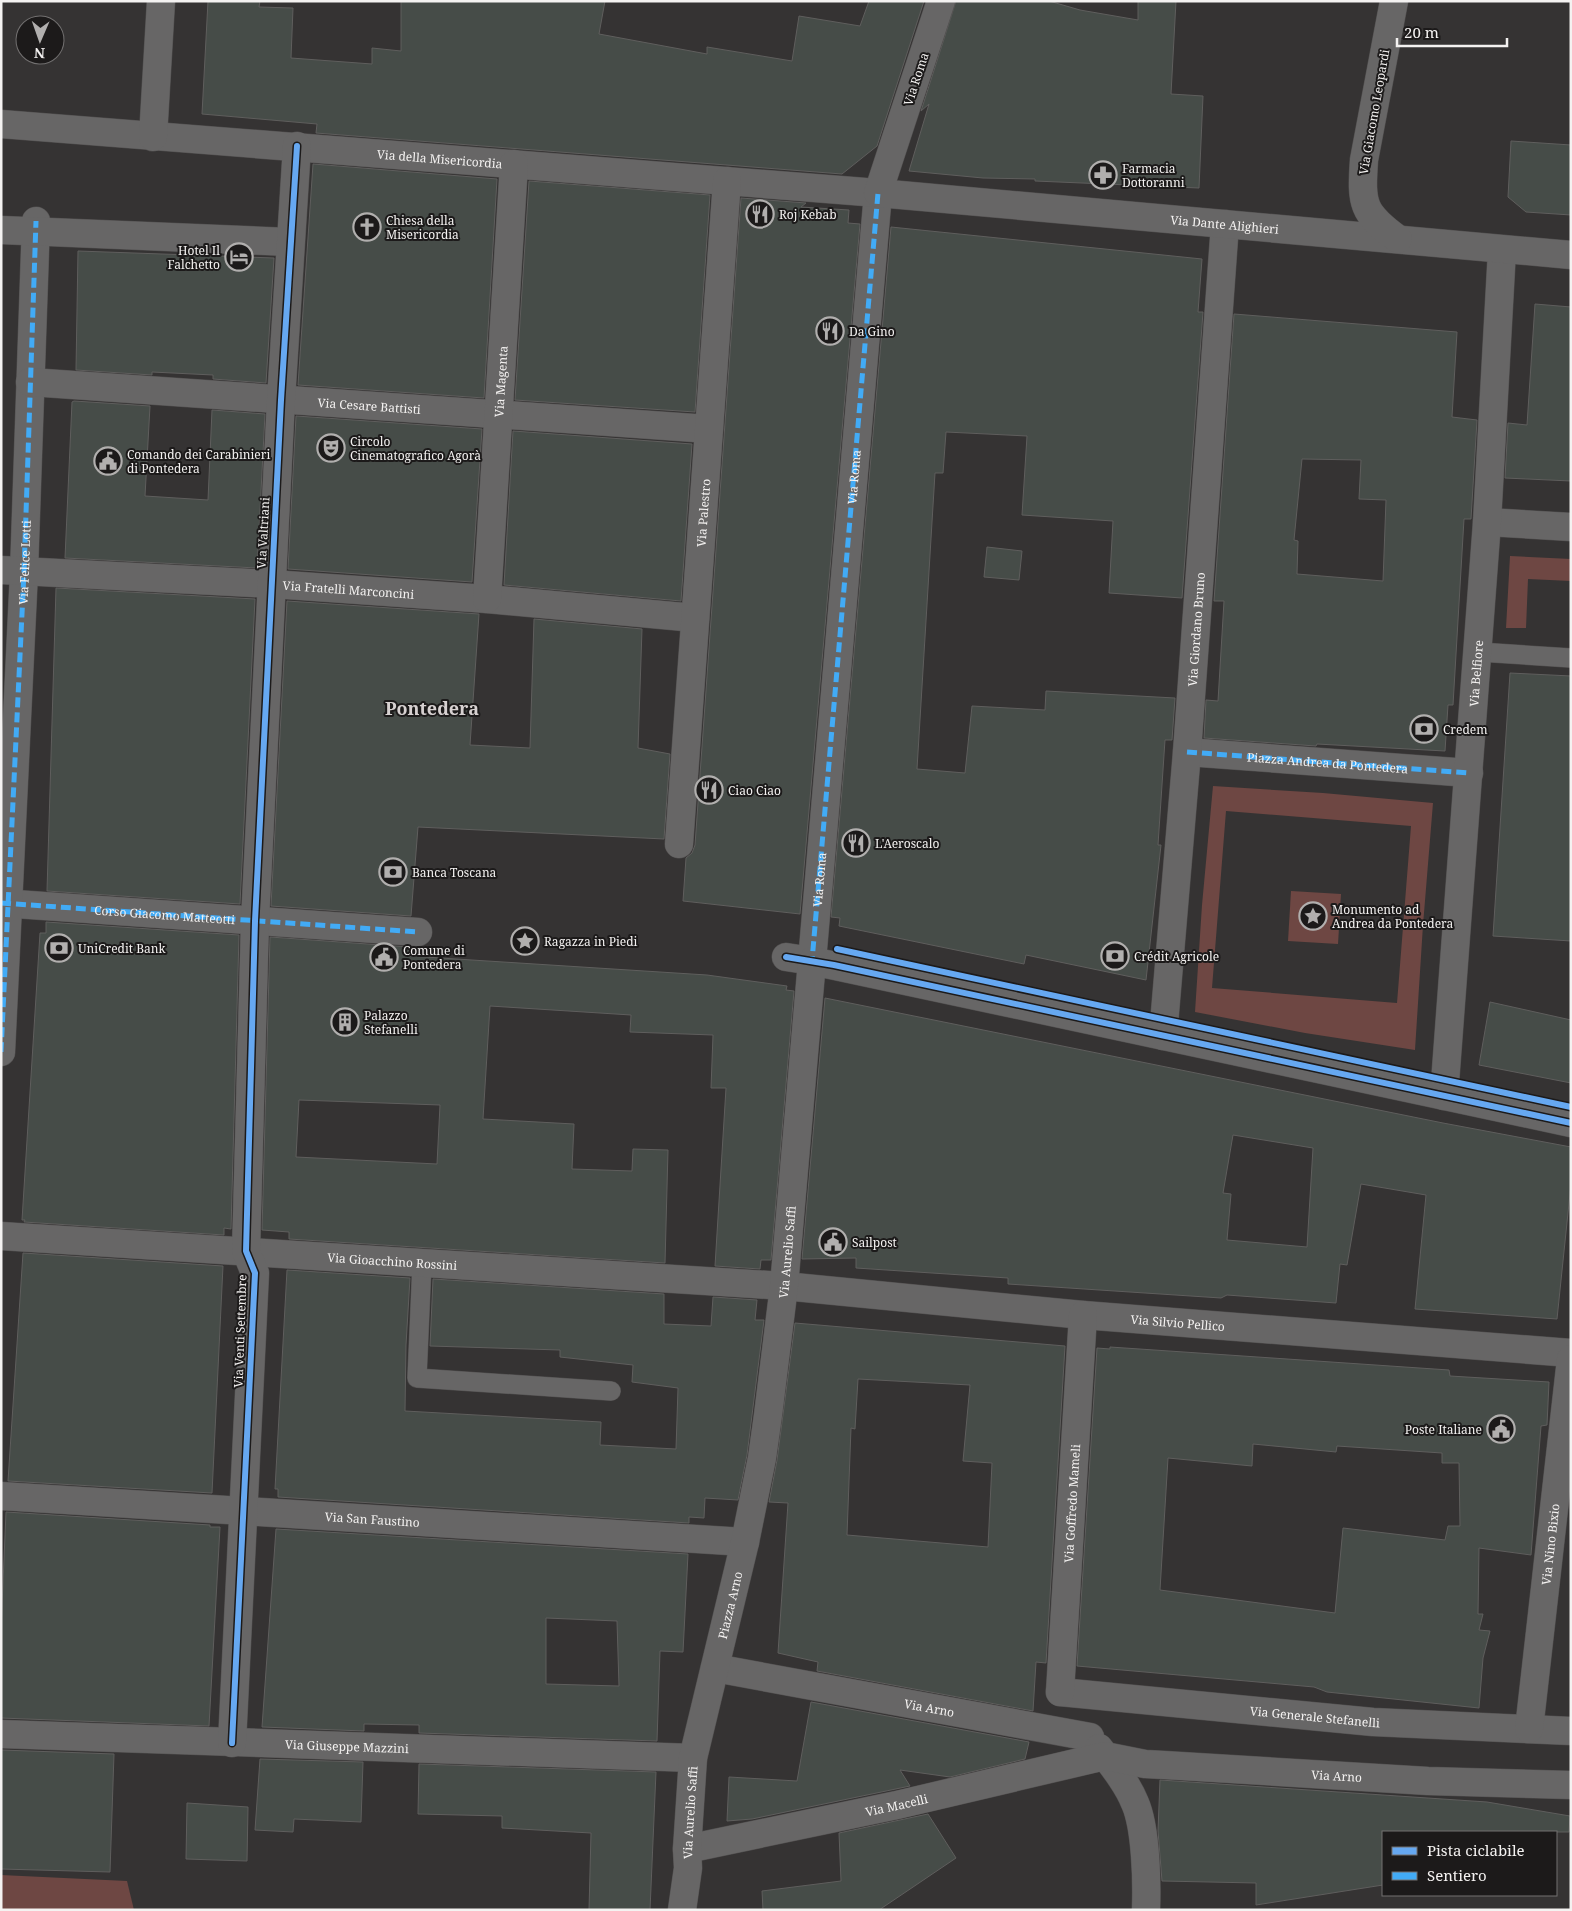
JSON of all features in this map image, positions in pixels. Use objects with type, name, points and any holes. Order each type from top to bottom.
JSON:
[{"type":"street","points":[[153,137],[161,1]]},
{"type":"street","name":"Via Roma","points":[[799,959],[878,193],[941,1]]},
{"type":"street","name":"Via Giacomo Leopardi","points":[[1394,1],[1364,160],[1362,185],[1363,199],[1370,215],[1381,227],[1398,240]]},
{"type":"street","name":"Via della Misericordia","points":[[1,124],[878,193]]},
{"type":"street","name":"Via Valtriani","points":[[254,921],[289,242],[297,146]]},
{"type":"street","name":"Via Magenta","points":[[487,600],[500,415],[514,164]]},
{"type":"street","name":"Via Palestro","points":[[679,844],[727,181]]},
{"type":"street","name":"Via Dante Alighieri","points":[[878,193],[1571,255]]},
{"type":"street","name":"Via Giordano Bruno","points":[[1163,1036],[1187,752],[1225,224]]},
{"type":"street","points":[[1,230],[35,226],[289,242]]},
{"type":"street","name":"Via Felice Lotti","points":[[1,1052],[13,571],[30,382],[35,226]]},
{"type":"street","name":"Via Belfiore","points":[[1444,1096],[1488,522],[1502,250]]},
{"type":"street","name":"Via Cesare Battisti","points":[[30,382],[709,429]]},
{"type":"street","points":[[1488,522],[1571,527]]},
{"type":"street","name":"Via Fratelli Marconcini","points":[[13,571],[272,584],[695,618]]},
{"type":"street","name":"Piazza Andrea da Pontedera","points":[[1187,752],[1469,773]]},
{"type":"street","name":"Corso Giacomo Matteotti","points":[[5,904],[418,932]]},
{"type":"street","name":"Via Venti Settembre","points":[[232,1743],[255,1272],[246,1252],[254,921]]},
{"type":"street","points":[[799,959],[1571,1123]]},
{"type":"street","name":"Via Aurelio Saffi","points":[[745,1542],[763,1450],[784,1286],[799,959]]},
{"type":"street","name":"Via Gioacchino Rossini","points":[[1,1236],[784,1286]]},
{"type":"street","name":"Via Silvio Pellico","points":[[784,1286],[1083,1315],[1571,1353]]},
{"type":"street","name":"Via Goffredo Mameli","points":[[1060,1692],[1083,1315]]},
{"type":"street","name":"Via Nino Bixio","points":[[1529,1730],[1571,1358]]},
{"type":"street","name":"Via San Faustino","points":[[1,1496],[745,1542]]},
{"type":"street","name":"Piazza Arno","points":[[693,1758],[745,1542]]},
{"type":"street","name":"Via Arno","points":[[715,1668],[804,1683],[1097,1746],[1145,1764],[1428,1781],[1571,1785]]},
{"type":"street","points":[[1060,1692],[1132,1797],[1140,1818],[1144,1850],[1146,1910]]},
{"type":"street","name":"Via Generale Stefanelli","points":[[1060,1692],[1373,1722],[1571,1731]]},
{"type":"street","name":"Via Giuseppe Mazzini","points":[[1,1734],[693,1758]]},
{"type":"street","name":"Via Macelli","points":[[688,1858],[897,1805],[1097,1746]]},
{"type":"street","name":"Via Aurelio Saffi","points":[[682,1910],[688,1858],[693,1758]]},
{"type":"street","name":"Via Aurelio Saffi","points":[[688,1858],[700,1910]]},
{"type":"lane","points":[[1478,652],[1571,658]]},
{"type":"lane","points":[[422,1262],[417,1378],[610,1391]]},
{"type":"shaded area","points":[[1510,556],[1571,559],[1571,581],[1528,579],[1526,628],[1506,628]]},
{"type":"shaded area","points":[[1213,786],[1433,803],[1415,1050],[1305,1033],[1195,1012],[1202,905]],"holes":[[[1226,811],[1411,826],[1397,1003],[1212,988]]]},
{"type":"shaded area","points":[[1291,891],[1341,894],[1338,944],[1288,941]]},
{"type":"shaded area","points":[[1,1875],[127,1881],[134,1910],[1,1910]]},
{"type":"building","points":[[208,1],[260,1],[259,7],[293,8],[291,58],[372,64],[372,48],[401,51],[401,1],[605,1],[599,34],[707,54],[707,47],[792,61],[799,16],[860,26],[869,1],[924,1],[877,146],[842,174],[316,133],[317,124],[202,114]]},
{"type":"building","points":[[956,1],[1049,1],[1080,10],[1138,20],[1138,1],[1176,1],[1171,94],[1203,96],[1199,188],[983,178],[909,171],[929,104],[921,111]]},
{"type":"building","points":[[1511,141],[1571,145],[1571,215],[1526,212],[1508,197]]},
{"type":"building","points":[[313,164],[497,179],[484,398],[298,385]]},
{"type":"building","points":[[529,181],[710,195],[695,412],[515,400]]},
{"type":"building","points":[[741,198],[806,203],[801,207],[849,210],[848,223],[860,224],[800,914],[683,901],[686,858],[692,853],[695,845]]},
{"type":"building","points":[[891,227],[1202,259],[1198,312],[1203,312],[1182,598],[1109,593],[1113,521],[1022,515],[1027,436],[946,432],[943,473],[935,473],[917,769],[965,773],[972,706],[1045,710],[1046,691],[1175,698],[1172,740],[1165,740],[1158,845],[1161,845],[1146,980],[1026,955],[1024,964],[839,926],[840,918],[831,917]]},
{"type":"building","points":[[78,251],[274,258],[266,383],[213,379],[213,375],[152,372],[152,375],[76,370]]},
{"type":"building","points":[[1535,304],[1571,307],[1571,481],[1505,478],[1508,423],[1527,425]]},
{"type":"building","points":[[1234,314],[1457,332],[1452,417],[1477,420],[1471,519],[1464,519],[1453,705],[1448,705],[1445,751],[1317,744],[1316,746],[1204,738],[1206,700],[1218,701],[1224,601],[1214,601]],"holes":[[[1302,459],[1361,460],[1359,499],[1386,500],[1383,581],[1297,574],[1298,541],[1294,540]]]},
{"type":"building","points":[[72,402],[150,406],[145,496],[208,500],[212,410],[265,414],[257,568],[65,558]]},
{"type":"building","points":[[296,416],[482,429],[472,582],[288,569]]},
{"type":"building","points":[[513,431],[692,444],[681,601],[504,585]]},
{"type":"building","points":[[987,547],[1022,551],[1019,580],[984,577]]},
{"type":"building","points":[[56,588],[255,599],[240,904],[47,891]]},
{"type":"building","points":[[287,601],[479,614],[470,745],[530,748],[534,619],[642,629],[638,748],[670,754],[664,839],[418,827],[411,916],[271,906]]},
{"type":"building","points":[[1510,673],[1571,676],[1571,941],[1493,936]]},
{"type":"building","points":[[46,922],[239,935],[231,1229],[224,1228],[224,1235],[24,1222],[25,1220],[22,1220],[40,933],[46,933]]},
{"type":"building","points":[[270,937],[409,947],[409,956],[707,975],[787,986],[786,990],[794,991],[771,1260],[761,1260],[760,1269],[715,1266],[726,1088],[711,1088],[713,1035],[630,1032],[631,1015],[490,1006],[483,1119],[574,1124],[572,1169],[632,1171],[633,1149],[668,1150],[665,1263],[289,1239],[289,1232],[262,1230]],"holes":[[[299,1100],[440,1105],[437,1164],[296,1157]]]},
{"type":"building","points":[[825,998],[1443,1123],[1571,1147],[1571,1184],[1557,1319],[1415,1309],[1426,1195],[1361,1184],[1347,1265],[1340,1264],[1336,1303],[1227,1295],[1221,1298],[1008,1284],[1008,1278],[856,1268],[856,1258],[802,1259]],"holes":[[[1233,1135],[1313,1148],[1307,1247],[1227,1240],[1231,1194],[1223,1193]]]},
{"type":"building","points":[[1490,1002],[1571,1020],[1571,1083],[1479,1065]]},
{"type":"building","points":[[23,1253],[223,1266],[212,1493],[8,1481]]},
{"type":"building","points":[[287,1270],[410,1278],[405,1411],[601,1422],[600,1445],[676,1449],[678,1388],[632,1382],[633,1365],[560,1357],[560,1350],[430,1346],[433,1279],[664,1294],[664,1324],[711,1326],[713,1297],[757,1300],[755,1320],[764,1320],[747,1455],[738,1500],[705,1498],[704,1518],[689,1517],[689,1523],[278,1497],[278,1489],[275,1489]]},
{"type":"building","points":[[795,1323],[1065,1346],[1046,1663],[1036,1662],[1033,1711],[817,1671],[818,1662],[778,1653],[788,1503],[769,1502],[777,1460]],"holes":[[[858,1379],[970,1385],[963,1461],[992,1463],[988,1547],[847,1535],[851,1428],[855,1429]]]},
{"type":"building","points":[[1110,1347],[1449,1370],[1450,1376],[1549,1382],[1547,1425],[1541,1426],[1531,1555],[1479,1548],[1478,1614],[1483,1614],[1479,1630],[1490,1631],[1483,1658],[1479,1708],[1327,1692],[1314,1687],[1077,1666],[1097,1348],[1110,1349]],"holes":[[[1253,1444],[1336,1452],[1337,1446],[1442,1453],[1442,1463],[1459,1463],[1460,1526],[1448,1526],[1445,1540],[1343,1528],[1335,1613],[1160,1590],[1168,1458],[1252,1466]]]},
{"type":"building","points":[[6,1512],[220,1527],[209,1726],[1,1718],[1,1630]]},
{"type":"building","points":[[276,1529],[688,1554],[683,1652],[660,1651],[657,1741],[419,1733],[419,1725],[364,1724],[364,1731],[262,1727]],"holes":[[[546,1618],[617,1621],[619,1686],[546,1684]]]},
{"type":"building","points":[[811,1702],[1029,1742],[1025,1759],[950,1777],[900,1770],[910,1786],[752,1819],[727,1821],[729,1777],[797,1781]]},
{"type":"building","points":[[1,1750],[114,1754],[110,1872],[1,1869]]},
{"type":"building","points":[[260,1759],[363,1762],[361,1822],[294,1819],[293,1832],[255,1830]]},
{"type":"building","points":[[419,1764],[656,1772],[650,1910],[589,1910],[591,1833],[502,1828],[502,1816],[418,1814]]},
{"type":"building","points":[[1160,1780],[1487,1802],[1570,1816],[1569,1832],[1382,1831],[1382,1885],[1256,1905],[1256,1883],[1162,1881],[1158,1831]]},
{"type":"building","points":[[187,1803],[248,1807],[247,1861],[186,1859]]},
{"type":"building","points":[[928,1814],[956,1858],[879,1910],[763,1910],[762,1891],[841,1881],[839,1833]]},
{"type":"marked path","points":[[807,960],[812,961],[878,193]]},
{"type":"marked path","points":[[1,1052],[24,572],[36,221]]},
{"type":"marked path","points":[[1187,752],[1469,773]]},
{"type":"marked path","points":[[1,903],[418,932]]},
{"type":"cycle path","points":[[232,1743],[255,1273],[246,1251],[255,921],[281,400],[297,146]]},
{"type":"cycle path","points":[[837,949],[1571,1107]]},
{"type":"cycle path","points":[[786,957],[834,965],[1571,1123]]},
{"type":"place","name":"Farmacia Dottoranni","points":[[1103,175]]},
{"type":"place","name":"Roj Kebab","points":[[760,214]]},
{"type":"place","name":"Chiesa della Misericordia","points":[[367,227]]},
{"type":"place","name":"Hotel Il Falchetto","points":[[239,257]]},
{"type":"place","name":"Da Gino","points":[[830,331]]},
{"type":"place","name":"Circolo Cinematografico Agorà","points":[[331,448]]},
{"type":"place","name":"Comando dei Carabinieri di Pontedera","points":[[108,461]]},
{"type":"place","name":"Credem","points":[[1424,729]]},
{"type":"place","name":"Ciao Ciao","points":[[709,790]]},
{"type":"place","name":"L'Aeroscalo","points":[[856,843]]},
{"type":"place","name":"Banca Toscana","points":[[393,872]]},
{"type":"place","name":"Monumento ad Andrea da Pontedera","points":[[1313,916]]},
{"type":"place","name":"Ragazza in Piedi","points":[[525,941]]},
{"type":"place","name":"UniCredit Bank","points":[[59,948]]},
{"type":"place","name":"Crédit Agricole","points":[[1115,956]]},
{"type":"place","name":"Comune di Pontedera","points":[[384,957]]},
{"type":"place","name":"Palazzo Stefanelli","points":[[345,1022]]},
{"type":"place","name":"Sailpost","points":[[833,1242]]},
{"type":"place","name":"Poste Italiane","points":[[1501,1429]]},
{"type":"district","name":"Pontedera","points":[[432,708]]}]
